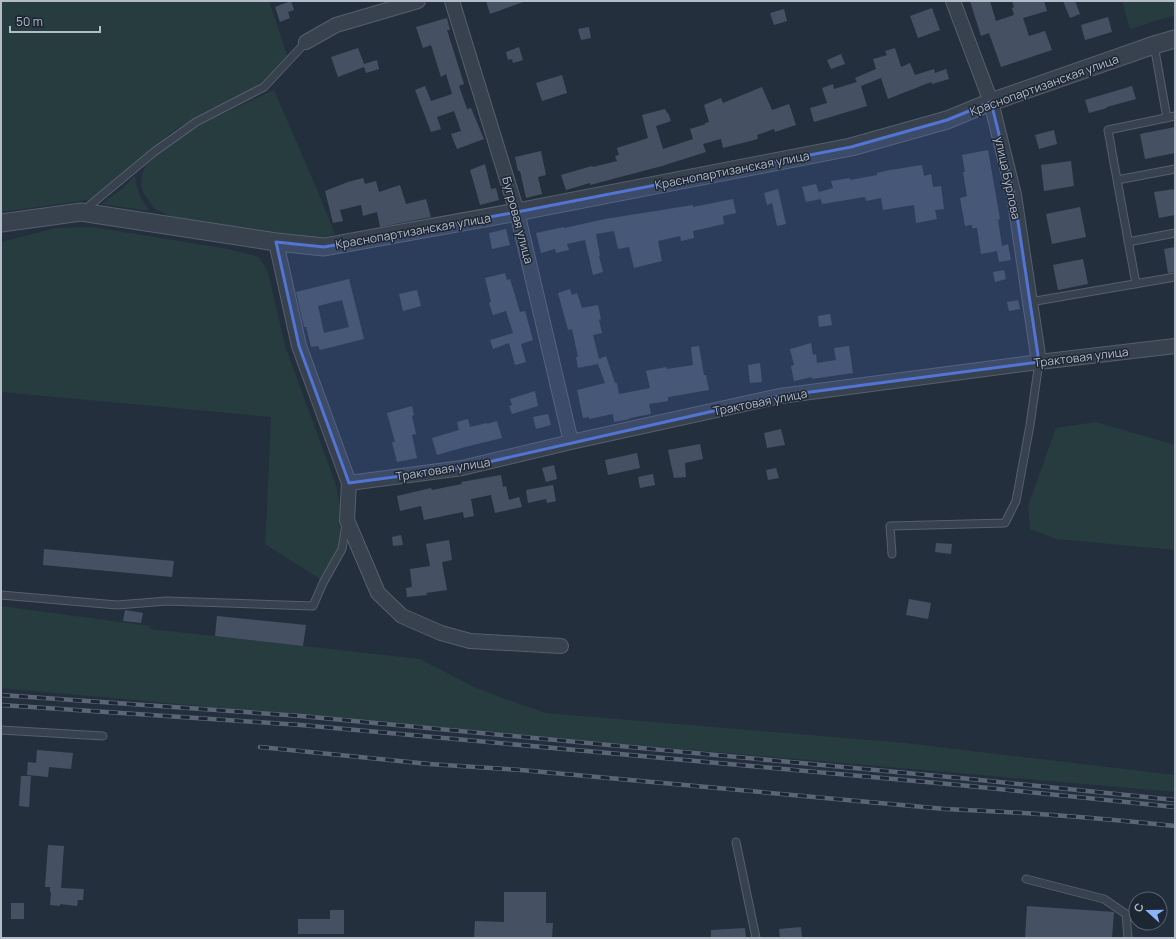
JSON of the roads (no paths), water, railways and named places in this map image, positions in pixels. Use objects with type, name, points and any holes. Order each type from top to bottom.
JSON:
[{"type":"street","points":[[306,42],[336,25],[418,1]]},
{"type":"street","name":"Бугровая улица","points":[[452,1],[517,212],[571,442]]},
{"type":"street","name":"улица Бурлова","points":[[953,1],[991,102],[1014,195],[1039,362]]},
{"type":"street","name":"Краснопартизанская улица","points":[[1,223],[81,212],[276,242],[324,247],[517,212],[851,146],[947,120],[991,102],[1175,39]]},
{"type":"street","points":[[276,242],[299,346],[349,483],[347,520],[378,593],[402,616],[441,633],[470,642],[561,646]]},
{"type":"street","name":"Трактовая улица","points":[[349,483],[462,468],[571,442],[780,396],[1039,362],[1175,346]]},
{"type":"lane","points":[[81,212],[154,152],[196,122],[264,87],[306,42]]},
{"type":"lane","points":[[1136,284],[1108,130],[1171,117],[1154,45]]},
{"type":"lane","points":[[1117,180],[1175,169]]},
{"type":"lane","points":[[1128,242],[1175,234]]},
{"type":"lane","points":[[1030,302],[1175,277]]},
{"type":"lane","points":[[892,554],[890,526],[1005,523],[1016,501],[1030,425],[1039,362]]},
{"type":"lane","points":[[1,595],[117,605],[167,601],[313,606],[323,583],[342,549],[347,520]]},
{"type":"lane","points":[[1,730],[103,736]]},
{"type":"lane","points":[[736,842],[756,938]]},
{"type":"lane","points":[[1026,879],[1104,900],[1126,914],[1128,938]]},
{"type":"railway","points":[[1,695],[301,716],[960,778],[1175,800]]},
{"type":"railway","points":[[1,705],[301,725],[959,785],[1175,807]]},
{"type":"railway","points":[[260,747],[429,764],[521,770],[945,809],[1118,820],[1175,826]]}]
